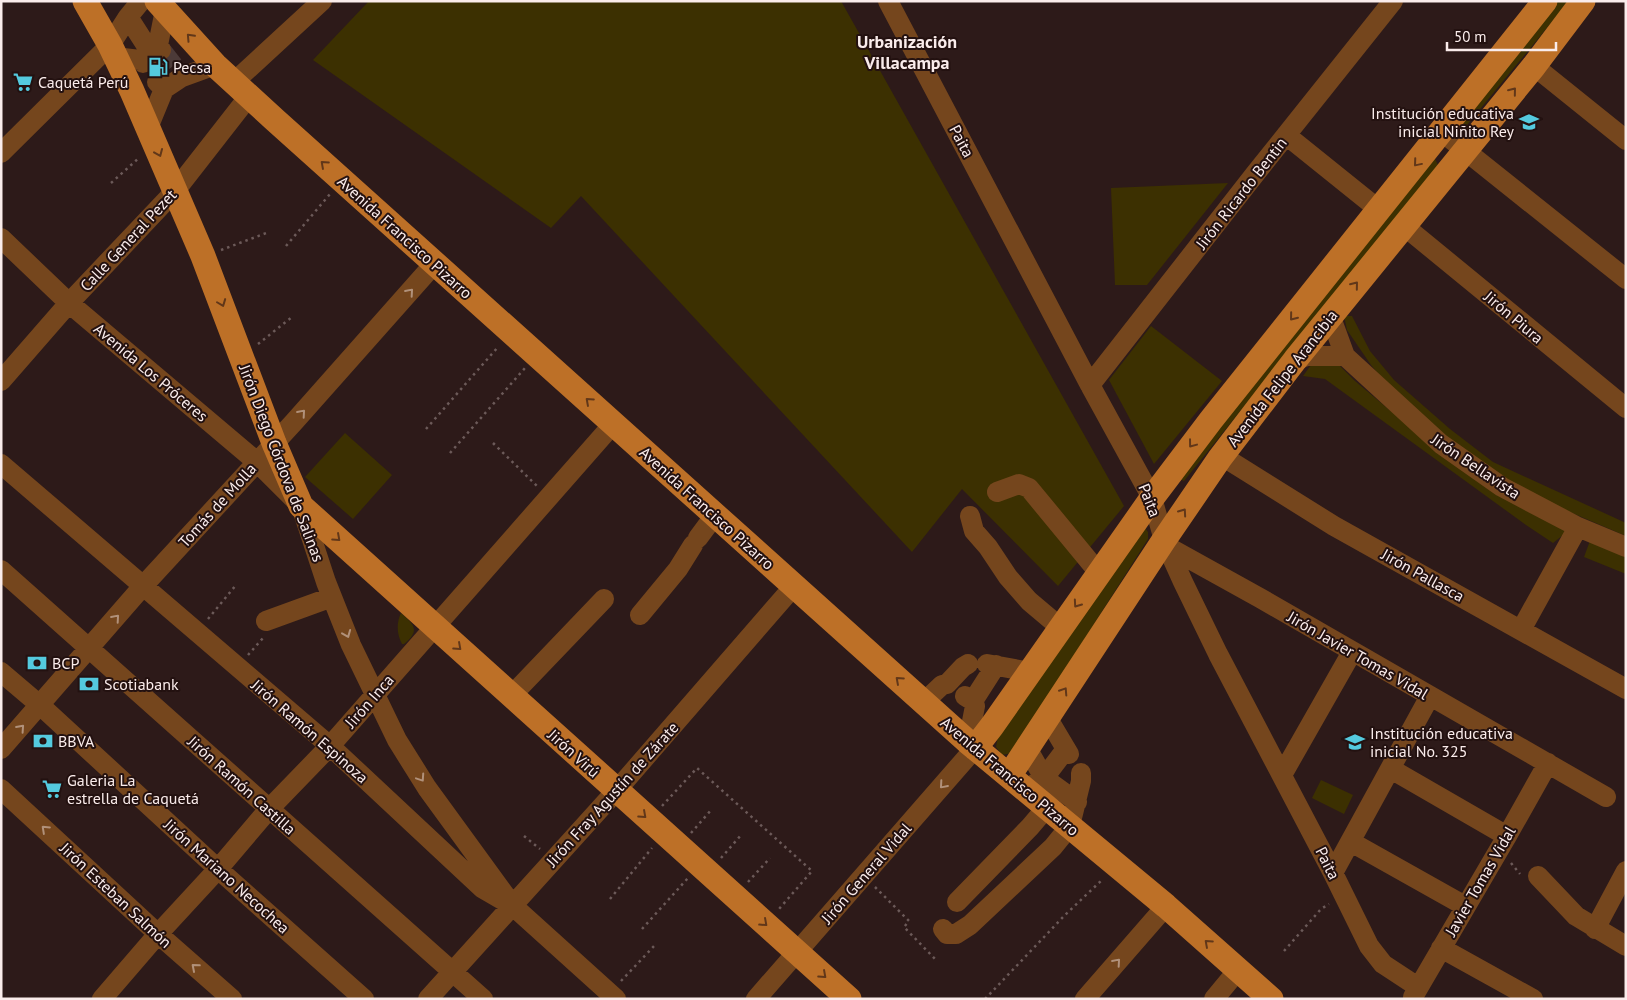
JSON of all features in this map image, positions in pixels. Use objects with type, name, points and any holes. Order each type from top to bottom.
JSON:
[{"type":"main road","name":"Jirón Diego Córdova de Salinas","points":[[86,1],[113,51],[175,190],[203,256],[274,443],[301,506]]},
{"type":"main road","name":"Avenida Felipe Arancibia","points":[[972,745],[992,726],[1152,498],[1211,420],[1545,1]]},
{"type":"main road","name":"Avenida Felipe Arancibia","points":[[1026,782],[1027,748],[1166,544],[1222,456],[1294,360],[1534,66],[1583,1]]},
{"type":"main road","name":"Avenida Francisco Pizarro","points":[[161,6],[215,65],[342,180],[972,745],[1026,782],[1047,807],[1166,906],[1238,970],[1261,995]]},
{"type":"main road","name":"Jirón Virú","points":[[301,506],[849,999]]},
{"type":"street","points":[[1,153],[113,51],[128,17],[141,1]]},
{"type":"street","name":"Calle General Pezet","points":[[1,381],[69,302],[175,190],[242,88],[322,1]]},
{"type":"street","name":"Paita","points":[[888,1],[1090,385],[1152,498],[1166,544],[1183,582],[1218,654],[1333,873],[1369,946],[1379,960],[1415,993]]},
{"type":"street","name":"Jirón Ricardo Bentin","points":[[1090,385],[1393,1]]},
{"type":"street","points":[[151,54],[161,6]]},
{"type":"street","points":[[128,17],[151,54]]},
{"type":"street","points":[[113,51],[151,54]]},
{"type":"street","points":[[151,136],[170,79],[215,65]]},
{"type":"street","points":[[1534,66],[1626,140]]},
{"type":"street","points":[[1442,132],[1626,279]]},
{"type":"street","points":[[1286,135],[1378,209]]},
{"type":"street","name":"Jirón Piura","points":[[1403,225],[1626,408]]},
{"type":"street","name":"Avenida Los Próceres","points":[[1,238],[69,302],[257,462],[301,506]]},
{"type":"street","name":"Tomás de Molla","points":[[1,749],[41,706],[143,586],[294,422],[435,263]]},
{"type":"street","name":"Jirón Bellavista","points":[[1330,315],[1345,356],[1420,426],[1462,459],[1502,487],[1578,528],[1626,547]]},
{"type":"street","points":[[1294,360],[1307,356],[1345,356]]},
{"type":"street","name":"Jirón Inca","points":[[102,999],[269,809],[330,746],[436,627],[614,423]]},
{"type":"street","name":"Jirón Pallasca","points":[[1222,456],[1334,526],[1626,689]]},
{"type":"street","name":"Jirón Ramón Espinoza","points":[[1,464],[330,746],[482,888],[513,906],[613,996]]},
{"type":"street","points":[[997,492],[1019,484],[1029,488],[1099,573]]},
{"type":"street","name":"Jirón Diego Córdova de Salinas","points":[[301,506],[332,597],[351,644],[397,740],[412,765],[513,906]]},
{"type":"street","points":[[640,615],[678,569],[695,541],[715,515]]},
{"type":"street","points":[[970,516],[974,531],[988,546],[1008,577],[1030,601],[1060,628]]},
{"type":"street","points":[[1521,630],[1578,528]]},
{"type":"street","name":"Jirón Javier Tomas Vidal","points":[[1166,544],[1606,797]]},
{"type":"street","name":"Jirón Ramón Castilla","points":[[1,570],[483,999]]},
{"type":"street","name":"Jirón Fray Agustín de Zárate","points":[[428,999],[616,791],[794,586]]},
{"type":"street","points":[[267,626],[332,597]]},
{"type":"street","points":[[512,696],[604,600]]},
{"type":"street","points":[[1282,775],[1352,652]]},
{"type":"street","points":[[960,692],[963,667],[983,664],[1030,672]]},
{"type":"street","points":[[960,692],[983,664]]},
{"type":"street","name":"Jirón Mariano Necochea","points":[[1,672],[41,706],[218,869],[364,999]]},
{"type":"street","points":[[924,702],[942,685],[960,692],[975,706],[972,745]]},
{"type":"street","points":[[1333,873],[1430,696]]},
{"type":"street","points":[[1026,782],[1067,751],[1047,717]]},
{"type":"street","name":"Jirón General Vidal","points":[[756,999],[864,876],[972,745]]},
{"type":"street","name":"Javier Tomas Vidal","points":[[1415,993],[1548,763]]},
{"type":"street","points":[[1391,769],[1507,836]]},
{"type":"street","points":[[943,929],[947,934],[956,934],[970,925],[1053,847],[1070,826],[1077,802],[1081,773]]},
{"type":"street","points":[[1026,782],[1077,802]]},
{"type":"street","name":"Jirón Esteban Salmón","points":[[1,789],[158,934],[232,999]]},
{"type":"street","points":[[957,902],[1047,807]]},
{"type":"street","points":[[1351,842],[1465,906]]},
{"type":"street","points":[[1595,929],[1626,871]]},
{"type":"street","points":[[1538,876],[1565,907],[1576,916],[1626,946]]},
{"type":"street","points":[[1085,999],[1166,906]]},
{"type":"street","points":[[1441,948],[1533,999]]},
{"type":"street","points":[[1214,999],[1238,970]]},
{"type":"path","points":[[111,183],[151,136]]},
{"type":"path","points":[[286,246],[342,180]]},
{"type":"path","points":[[203,256],[269,232]]},
{"type":"path","points":[[241,354],[256,346],[292,318]]},
{"type":"path","points":[[426,429],[511,331]]},
{"type":"path","points":[[450,453],[537,354]]},
{"type":"path","points":[[493,443],[549,497]]},
{"type":"path","points":[[197,632],[236,585]]},
{"type":"path","points":[[238,667],[267,626]]},
{"type":"path","points":[[610,899],[664,833],[697,768],[812,871],[766,924]]},
{"type":"path","points":[[664,833],[712,809]]},
{"type":"path","points":[[642,929],[742,834]]},
{"type":"path","points":[[524,836],[553,861]]},
{"type":"path","points":[[735,896],[770,858]]},
{"type":"path","points":[[985,999],[1065,914],[1118,866]]},
{"type":"path","points":[[864,876],[909,921],[904,926],[936,960]]},
{"type":"path","points":[[1284,951],[1321,909],[1344,896]]},
{"type":"path","points":[[613,996],[655,945]]},
{"type":"shaded area","points":[[369,1],[841,1],[1124,506],[1058,586],[962,489],[912,552],[581,196],[551,228],[313,60]]},
{"type":"shaded area","points":[[1554,1],[1569,1],[1462,131],[1455,126]]},
{"type":"shaded area","points":[[1434,157],[1438,165],[1184,481],[1179,479]]},
{"type":"shaded area","points":[[1228,183],[1147,285],[1115,285],[1111,188]]},
{"type":"shaded area","points":[[1344,316],[1352,316],[1370,351],[1394,380],[1450,429],[1493,462],[1626,523],[1626,536],[1530,495],[1439,436],[1393,392],[1371,365],[1347,330]]},
{"type":"shaded area","points":[[1151,326],[1222,381],[1154,464],[1109,380]]},
{"type":"shaded area","points":[[1316,358],[1340,366],[1405,423],[1568,531],[1553,543],[1325,379],[1303,376]]},
{"type":"shaded area","points":[[345,433],[392,475],[353,519],[305,477]]},
{"type":"shaded area","points":[[1142,524],[1148,532],[1148,539],[1012,753],[1002,755],[996,747],[998,736]]},
{"type":"shaded area","points":[[1591,538],[1626,552],[1626,574],[1584,557]]},
{"type":"shaded area","points":[[401,613],[410,621],[414,628],[414,632],[404,644],[402,644],[398,633],[398,621]]},
{"type":"shaded area","points":[[1321,780],[1353,795],[1344,814],[1312,798]]},
{"type":"tunnel","points":[[161,50],[176,69]]},
{"type":"place","name":"Pecsa","points":[[158,67]]},
{"type":"place","name":"Caquetá Perú","points":[[23,82]]},
{"type":"place","name":"Institución educativa inicial Niñito Rey","points":[[1529,122]]},
{"type":"place","name":"BCP","points":[[37,663]]},
{"type":"place","name":"Scotiabank","points":[[89,684]]},
{"type":"place","name":"BBVA","points":[[43,741]]},
{"type":"place","name":"Institución educativa inicial No. 325","points":[[1355,742]]},
{"type":"place","name":"Galeria La estrella de Caquetá","points":[[52,789]]},
{"type":"district","name":"Urbanización Villacampa","points":[[907,51]]}]
